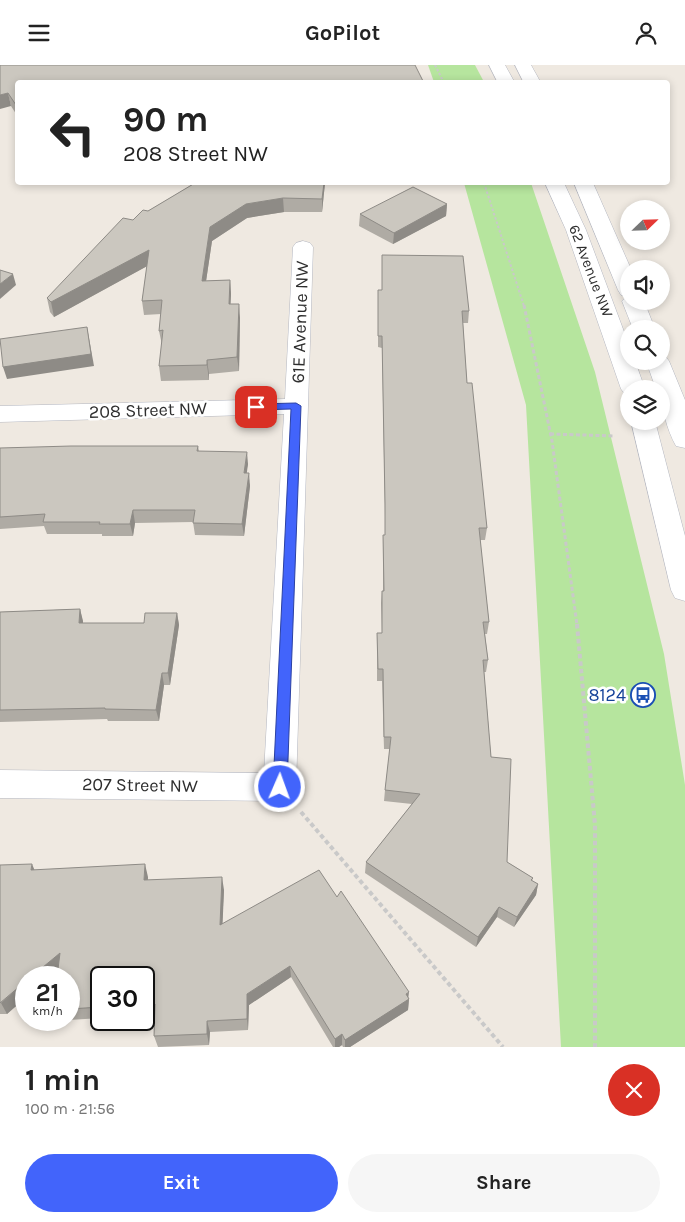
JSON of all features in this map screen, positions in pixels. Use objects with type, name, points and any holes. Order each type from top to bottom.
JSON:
[{"type":"street","points":[[497,65],[505,80]]},
{"type":"street","points":[[523,65],[531,80]]},
{"type":"street","name":"62 Avenue NW","points":[[555,185],[579,239],[630,380]]},
{"type":"street","name":"62 Avenue NW","points":[[584,185],[605,229],[620,267]]},
{"type":"street","name":"61E Avenue NW","points":[[280,787],[303,247]]},
{"type":"street","points":[[661,370],[673,400],[685,440]]},
{"type":"street","name":"208 Street NW","points":[[0,414],[296,406]]},
{"type":"street","points":[[644,430],[685,590]]},
{"type":"street","name":"207 Street NW","points":[[0,784],[280,787]]},
{"type":"path","points":[[435,65],[442,80]]},
{"type":"path","points":[[485,185],[524,306],[552,441],[576,614],[595,825],[595,1047]]},
{"type":"path","points":[[280,787],[502,1047]]},
{"type":"green space","points":[[428,65],[475,65],[483,80],[433,80]]},
{"type":"green space","points":[[465,185],[532,185],[595,372],[664,654],[685,785],[685,1047],[561,1047],[526,405]]},
{"type":"building","points":[[0,65],[415,65],[422,80],[15,80],[15,104],[8,93],[0,95]]},
{"type":"building","points":[[192,185],[324,185],[322,199],[283,198],[246,204],[210,227],[202,281],[230,280],[229,304],[239,304],[237,357],[207,360],[207,365],[159,366],[163,330],[159,331],[162,300],[142,301],[149,250],[51,302],[47,298],[123,218],[133,220],[143,210],[148,211]]},
{"type":"building","points":[[413,187],[447,204],[394,233],[360,214]]},
{"type":"building","points":[[382,255],[463,256],[469,311],[462,311],[467,383],[472,383],[487,528],[479,528],[489,622],[483,622],[488,660],[483,660],[491,757],[511,759],[507,862],[533,878],[531,880],[538,884],[517,917],[499,907],[478,937],[366,862],[420,794],[385,790],[391,737],[384,737],[383,669],[378,669],[377,633],[382,633],[382,591],[384,591],[383,535],[385,535],[382,336],[378,336],[378,290],[382,290]]},
{"type":"building","points":[[0,270],[13,274],[0,284]]},
{"type":"building","points":[[87,327],[91,354],[3,367],[0,339]]},
{"type":"building","points":[[198,446],[197,451],[247,452],[244,473],[249,473],[242,524],[193,523],[195,510],[133,510],[130,524],[43,522],[45,514],[0,517],[0,448]]},
{"type":"building","points":[[80,609],[79,623],[144,623],[145,613],[177,613],[168,673],[162,673],[156,710],[105,708],[0,710],[0,612]]},
{"type":"building","points":[[32,864],[31,870],[145,864],[144,880],[222,877],[220,925],[319,870],[337,897],[341,891],[409,992],[406,994],[409,999],[345,1040],[342,1034],[335,1039],[290,966],[247,994],[247,1019],[207,1021],[207,1034],[154,1036],[155,966],[90,966],[90,1008],[80,1008],[80,966],[58,966],[60,953],[44,966],[15,966],[15,990],[0,1003],[0,865]]},
{"type":"place","name":"8124","points":[[643,695]]},
{"type":"route","points":[[256,407],[296,406],[280,787]]}]
